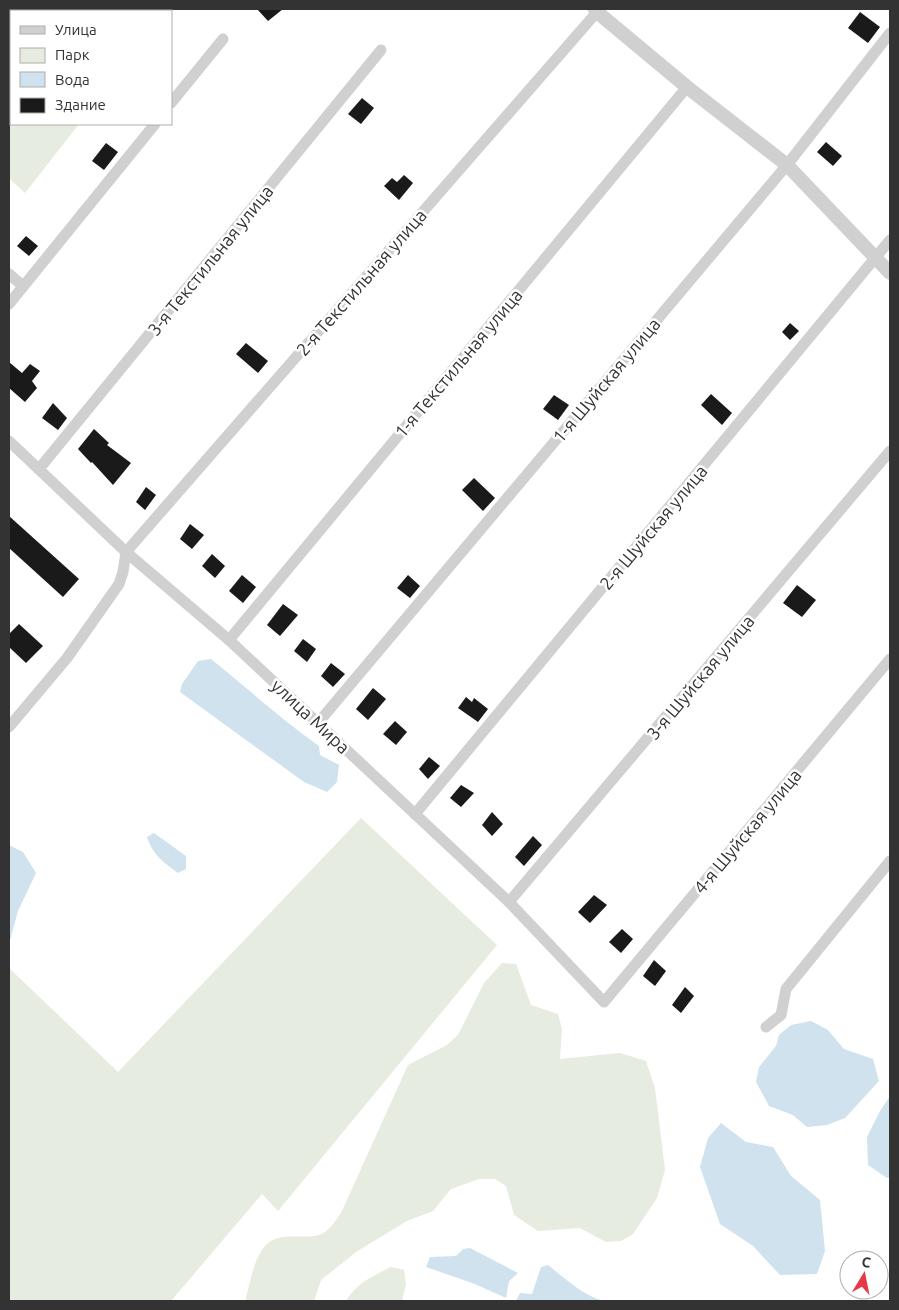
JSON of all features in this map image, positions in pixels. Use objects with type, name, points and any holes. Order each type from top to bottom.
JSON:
[{"type":"street","points":[[595,10],[687,87],[786,165],[890,273]]},
{"type":"street","name":"2-я Текстильная улица","points":[[126,552],[595,10]]},
{"type":"street","name":"1-я Шуйская улица","points":[[318,723],[786,165],[890,33]]},
{"type":"street","points":[[172,102],[223,39]]},
{"type":"street","name":"3-я Текстильная улица","points":[[39,469],[380,50]]},
{"type":"street","name":"1-я Текстильная улица","points":[[229,640],[687,87]]},
{"type":"street","points":[[9,304],[153,125]]},
{"type":"street","name":"2-я Шуйская улица","points":[[416,814],[890,240]]},
{"type":"street","points":[[9,274],[23,286]]},
{"type":"street","name":"улица Мира","points":[[9,441],[126,552],[229,640],[416,814],[509,902],[604,1002]]},
{"type":"street","name":"3-я Шуйская улица","points":[[509,902],[890,451]]},
{"type":"street","points":[[9,726],[67,658],[119,584],[126,552]]},
{"type":"street","name":"4-я Шуйская улица","points":[[604,1002],[890,659]]},
{"type":"street","points":[[766,1026],[781,1015],[786,989],[890,861]]},
{"type":"green space","points":[[9,9],[169,9],[10,10],[10,125],[78,125],[25,193],[9,178]]},
{"type":"green space","points":[[361,818],[497,945],[278,1211],[262,1194],[171,1301],[9,1301],[9,968],[118,1072]]},
{"type":"green space","points":[[502,963],[516,964],[531,1005],[558,1014],[562,1029],[560,1059],[620,1053],[646,1061],[655,1088],[665,1170],[657,1198],[633,1234],[621,1241],[606,1242],[580,1228],[538,1231],[514,1215],[506,1186],[495,1179],[479,1179],[451,1189],[433,1211],[407,1221],[356,1252],[321,1280],[314,1301],[245,1301],[252,1273],[264,1247],[270,1242],[283,1237],[319,1235],[329,1229],[334,1223],[341,1213],[408,1065],[447,1045],[458,1035],[484,983]]},
{"type":"green space","points":[[391,1267],[404,1270],[406,1284],[402,1301],[346,1301],[360,1285]]},
{"type":"water","points":[[211,659],[319,746],[320,755],[339,765],[337,782],[327,792],[304,782],[180,692],[182,684],[198,661]]},
{"type":"water","points":[[154,833],[186,856],[186,869],[178,873],[159,858],[147,837]]},
{"type":"water","points":[[9,845],[23,852],[36,873],[18,911],[9,944]]},
{"type":"water","points":[[811,1021],[828,1030],[844,1049],[873,1059],[879,1081],[845,1118],[827,1125],[807,1127],[793,1115],[769,1106],[756,1082],[759,1067],[776,1046],[779,1035],[791,1025]]},
{"type":"water","points":[[890,1096],[890,1177],[887,1178],[868,1165],[867,1137]]},
{"type":"water","points":[[721,1123],[746,1142],[773,1147],[791,1176],[820,1200],[825,1251],[817,1274],[780,1275],[753,1246],[720,1224],[700,1167],[708,1138]]},
{"type":"water","points":[[470,1248],[518,1273],[509,1281],[506,1298],[475,1284],[426,1267],[430,1257],[456,1256],[463,1249]]},
{"type":"water","points":[[548,1265],[582,1291],[604,1301],[516,1301],[520,1293],[532,1294],[541,1267]]},
{"type":"building","points":[[257,9],[283,9],[268,21]]},
{"type":"building","points":[[860,12],[880,27],[868,43],[848,28]]},
{"type":"building","points":[[362,98],[374,108],[361,124],[348,114]]},
{"type":"building","points":[[826,142],[842,156],[833,166],[817,152]]},
{"type":"building","points":[[106,143],[118,152],[104,170],[92,161]]},
{"type":"building","points":[[404,175],[413,183],[399,200],[384,186],[392,178],[397,182]]},
{"type":"building","points":[[26,236],[38,246],[29,256],[17,246]]},
{"type":"building","points":[[790,323],[799,331],[790,340],[782,332]]},
{"type":"building","points":[[246,343],[268,361],[258,373],[236,354]]},
{"type":"building","points":[[9,362],[22,373],[30,364],[40,371],[32,381],[37,388],[25,402],[9,388]]},
{"type":"building","points":[[711,394],[732,413],[722,425],[701,405]]},
{"type":"building","points":[[554,395],[569,405],[558,420],[543,409]]},
{"type":"building","points":[[53,403],[67,418],[58,430],[42,418]]},
{"type":"building","points":[[94,429],[109,443],[107,445],[131,463],[113,485],[78,449]]},
{"type":"building","points":[[474,478],[495,498],[483,511],[462,490]]},
{"type":"building","points":[[146,487],[156,495],[145,510],[136,502]]},
{"type":"building","points":[[9,516],[79,579],[63,597],[9,548]]},
{"type":"building","points":[[190,524],[204,535],[192,549],[180,539]]},
{"type":"building","points":[[212,554],[225,566],[215,578],[202,566]]},
{"type":"building","points":[[242,575],[256,587],[243,603],[229,591]]},
{"type":"building","points":[[408,575],[420,586],[410,598],[397,588]]},
{"type":"building","points":[[797,585],[816,600],[802,617],[783,603]]},
{"type":"building","points":[[283,604],[298,615],[280,636],[267,625]]},
{"type":"building","points":[[19,624],[43,646],[26,663],[9,647],[9,634]]},
{"type":"building","points":[[303,639],[316,649],[307,662],[294,651]]},
{"type":"building","points":[[331,663],[345,674],[333,687],[321,676]]},
{"type":"building","points":[[373,688],[386,699],[368,720],[356,709]]},
{"type":"building","points":[[466,697],[472,702],[474,698],[488,709],[478,722],[458,708]]},
{"type":"building","points":[[395,721],[407,732],[396,745],[383,734]]},
{"type":"building","points":[[429,757],[440,766],[428,779],[419,769]]},
{"type":"building","points":[[461,785],[474,793],[461,807],[450,798]]},
{"type":"building","points":[[492,812],[503,824],[492,836],[482,825]]},
{"type":"building","points":[[533,836],[542,845],[524,866],[515,857]]},
{"type":"building","points":[[594,895],[607,905],[590,923],[578,912]]},
{"type":"building","points":[[622,929],[633,939],[621,953],[609,942]]},
{"type":"building","points":[[654,960],[666,971],[655,986],[643,976]]},
{"type":"building","points":[[685,987],[694,996],[681,1013],[672,1005]]}]
